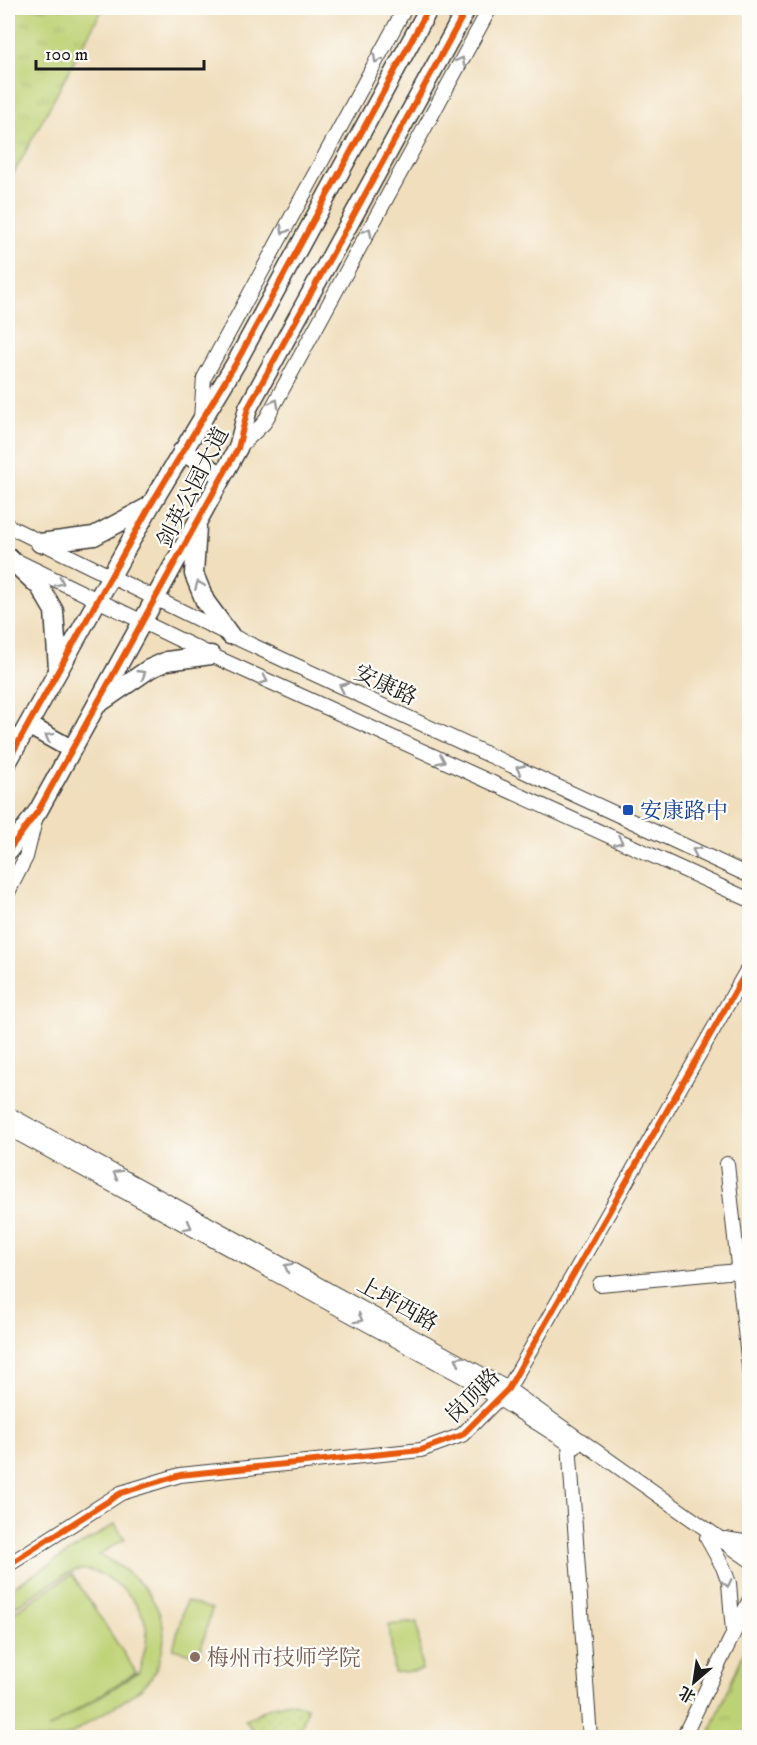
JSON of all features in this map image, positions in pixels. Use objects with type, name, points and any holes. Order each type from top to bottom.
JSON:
[{"type":"main road","name":"剑英公园大道","points":[[8,761],[150,506],[236,363],[429,8]]},
{"type":"main road","name":"剑英公园大道","points":[[8,851],[38,811],[238,448],[248,408],[467,8]]},
{"type":"main road","points":[[182,451],[222,476]]},
{"type":"main road","points":[[40,543],[94,536],[150,506]]},
{"type":"main road","points":[[198,519],[194,574],[205,602],[230,634]]},
{"type":"main road","points":[[8,556],[40,587],[54,611],[58,669]]},
{"type":"main road","points":[[94,706],[139,675],[167,662],[211,655]]},
{"type":"main road","points":[[28,724],[71,749]]},
{"type":"street","points":[[201,418],[204,378],[405,8]]},
{"type":"street","points":[[238,448],[264,423],[490,8]]},
{"type":"street","name":"安康路","points":[[8,526],[230,634],[750,876]]},
{"type":"street","name":"安康路","points":[[8,556],[211,655],[744,898]]},
{"type":"street","points":[[8,892],[26,857],[38,811]]},
{"type":"street","points":[[744,898],[750,909]]},
{"type":"street","name":"岗顶路","points":[[8,1565],[121,1493],[180,1475],[421,1450],[462,1435],[503,1393],[750,965]]},
{"type":"street","name":"上坪西路","points":[[8,1114],[454,1358],[713,1538],[750,1567]]},
{"type":"street","name":"上坪西路","points":[[8,1128],[503,1393],[569,1443],[750,1560]]},
{"type":"street","points":[[727,1164],[750,1376]]},
{"type":"street","points":[[600,1284],[738,1271]]},
{"type":"street","points":[[569,1443],[590,1737]]},
{"type":"street","points":[[734,1631],[729,1583],[713,1538],[750,1543]]},
{"type":"street","points":[[683,1737],[750,1599]]},
{"type":"street","points":[[734,1631],[750,1621]]},
{"type":"green space","points":[[8,8],[103,8],[8,184]]},
{"type":"green space","points":[[115,1524],[125,1539],[98,1555],[113,1562],[139,1583],[158,1610],[163,1625],[164,1641],[155,1672],[131,1696],[67,1736],[47,1739],[8,1737],[8,1616],[72,1574],[136,1672],[48,1729],[139,1672],[146,1641],[145,1622],[134,1601],[125,1591],[104,1576],[92,1571],[70,1572],[8,1611],[8,1590]]},
{"type":"green space","points":[[186,1601],[212,1609],[199,1656],[173,1649]]},
{"type":"green space","points":[[417,1622],[422,1670],[394,1673],[389,1625]]},
{"type":"green space","points":[[749,1648],[749,1737],[708,1737],[744,1652]]},
{"type":"green space","points":[[289,1702],[307,1707],[300,1734],[292,1732],[273,1737],[258,1737],[245,1720],[270,1707]]},
{"type":"cycle path","points":[[8,761],[150,506],[236,363],[429,8]]},
{"type":"cycle path","points":[[8,851],[38,811],[238,448],[248,408],[467,8]]},
{"type":"cycle path","points":[[8,1565],[121,1493],[180,1475],[421,1450],[462,1435],[508,1389],[750,965]]},
{"type":"place","name":"安康路中","points":[[628,810]]},
{"type":"place","name":"梅州市技师学院","points":[[195,1657]]}]
